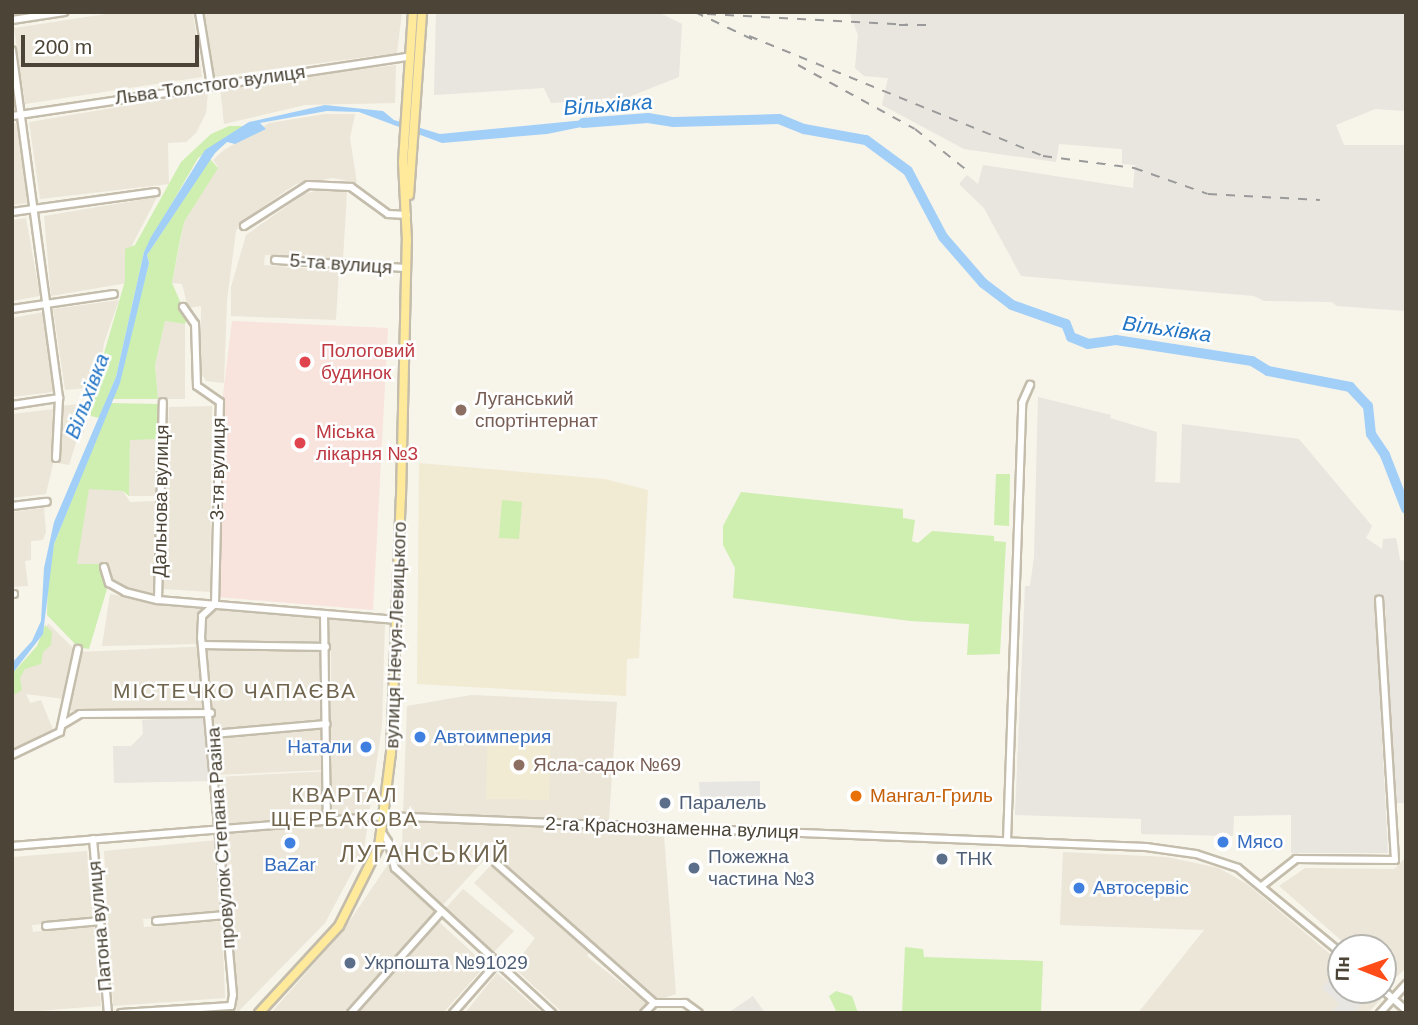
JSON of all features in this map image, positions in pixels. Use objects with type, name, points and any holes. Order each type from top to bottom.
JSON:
[{"type":"main road","name":"вулиця Нечуя-Левицького","points":[[259,1013],[339,926],[366,878],[381,831],[391,753],[397,620],[407,268],[403,162],[413,12]]},
{"type":"main road","name":"вулиця Нечуя-Левицького","points":[[407,215],[422,12]]},
{"type":"street","points":[[12,20],[64,12]]},
{"type":"street","points":[[199,12],[211,85]]},
{"type":"street","points":[[12,50],[59,398],[55,458]]},
{"type":"street","name":"Льва Толстого вулиця","points":[[12,116],[409,57]]},
{"type":"street","points":[[244,226],[308,185],[351,187],[388,214],[407,215]]},
{"type":"street","points":[[12,212],[156,192]]},
{"type":"street","name":"5-та вулиця","points":[[275,260],[407,268]]},
{"type":"street","points":[[12,309],[114,293]]},
{"type":"street","name":"3-тя вулиця","points":[[184,307],[195,324],[197,386],[220,402],[215,604]]},
{"type":"street","points":[[1007,841],[1022,403],[1030,385]]},
{"type":"street","points":[[12,405],[59,398]]},
{"type":"street","name":"Дальнова вулиця","points":[[158,600],[163,402]]},
{"type":"street","points":[[12,506],[47,502]]},
{"type":"street","points":[[104,567],[109,583],[125,592],[158,600],[397,620]]},
{"type":"street","points":[[1263,885],[1296,859],[1395,860],[1379,598]]},
{"type":"street","name":"провулок Степана Разіна","points":[[121,1013],[230,1006],[233,995],[202,616],[215,604]]},
{"type":"street","points":[[324,614],[327,820]]},
{"type":"street","points":[[205,645],[326,647]]},
{"type":"street","points":[[12,755],[60,732],[78,649]]},
{"type":"street","points":[[62,725],[80,714],[211,713]]},
{"type":"street","points":[[213,734],[327,724]]},
{"type":"street","name":"2-га Краснознаменна вулиця","points":[[12,846],[383,816],[1172,849],[1222,860],[1263,885],[1327,941]]},
{"type":"street","points":[[381,831],[389,842],[395,869],[552,1013]]},
{"type":"street","name":"Патона вулиця","points":[[93,839],[108,1013]]},
{"type":"street","points":[[496,863],[654,1003],[685,1003],[699,1013]]},
{"type":"street","points":[[351,1013],[441,912]]},
{"type":"street","points":[[156,920],[226,915]]},
{"type":"street","points":[[46,926],[101,920]]},
{"type":"street","points":[[453,1013],[498,963]]},
{"type":"street","points":[[645,1013],[654,1003]]},
{"type":"shaded area","points":[[119,12],[193,12],[202,77],[25,104],[14,28]]},
{"type":"shaded area","points":[[204,12],[402,12],[397,53],[214,77]]},
{"type":"shaded area","points":[[436,12],[658,12],[682,24],[679,77],[626,98],[551,103],[544,88],[434,95]]},
{"type":"shaded area","points":[[849,12],[1406,12],[1406,111],[1375,109],[1336,125],[1344,145],[1406,145],[1406,311],[1337,306],[1332,302],[1264,301],[1254,296],[1021,276],[984,208],[959,184],[967,175],[978,184],[983,165],[1133,188],[1135,165],[1122,164],[1122,149],[1059,144],[1056,162],[964,149],[882,105],[888,78],[864,76],[855,68],[858,35]]},
{"type":"shaded area","points":[[396,65],[395,103],[305,105],[224,124],[220,87]]},
{"type":"shaded area","points":[[208,92],[206,113],[196,133],[186,142],[168,143],[169,184],[40,199],[29,122]]},
{"type":"shaded area","points":[[325,114],[355,114],[350,138],[357,183],[333,178],[296,184],[242,221],[236,231],[227,300],[224,383],[206,381],[201,373],[201,306],[188,308],[182,284],[172,283],[184,222],[218,167],[213,160],[224,150],[269,123]]},
{"type":"shaded area","points":[[18,123],[27,203],[12,205],[12,124]]},
{"type":"shaded area","points":[[319,190],[347,192],[343,260],[265,255],[264,265],[339,271],[336,320],[231,316],[231,287],[246,235],[304,194]]},
{"type":"shaded area","points":[[157,197],[127,255],[127,283],[51,296],[44,216]]},
{"type":"shaded area","points":[[26,218],[40,296],[12,301],[12,220]]},
{"type":"shaded area","points":[[119,300],[104,343],[98,387],[65,390],[53,309]]},
{"type":"shaded area","points":[[44,312],[53,392],[12,397],[12,318]]},
{"type":"shaded area","points":[[165,321],[185,324],[185,399],[158,399],[155,365]]},
{"type":"shaded area","name":"Міська лікарня №3","points":[[232,321],[388,328],[373,610],[217,597],[222,403]]},
{"type":"shaded area","points":[[1038,397],[1111,415],[1110,418],[1157,432],[1155,482],[1180,483],[1182,424],[1299,439],[1372,526],[1366,538],[1382,549],[1383,539],[1396,538],[1400,560],[1406,561],[1406,803],[1396,803],[1385,604],[1375,605],[1388,853],[1291,853],[1291,815],[1234,816],[1233,836],[1141,834],[1141,819],[1015,815],[1025,586],[1030,586],[1034,557]]},
{"type":"shaded area","points":[[88,403],[84,433],[79,433],[69,465],[58,463],[60,406]]},
{"type":"shaded area","points":[[212,406],[210,592],[163,589],[169,407]]},
{"type":"shaded area","points":[[54,409],[53,464],[46,494],[12,498],[12,414]]},
{"type":"shaded area","points":[[130,439],[157,439],[155,496],[129,496]]},
{"type":"shaded area","points":[[419,463],[605,479],[648,490],[639,658],[627,659],[626,696],[417,684]]},
{"type":"shaded area","points":[[86,488],[123,491],[130,502],[155,501],[154,594],[132,591],[108,578],[107,564],[77,564]]},
{"type":"shaded area","points":[[44,508],[46,532],[43,540],[31,541],[31,560],[25,561],[28,586],[12,587],[12,512]]},
{"type":"shaded area","points":[[110,594],[203,609],[201,644],[102,646]]},
{"type":"shaded area","points":[[214,607],[385,622],[382,725],[364,850],[325,923],[237,1013],[217,777],[331,771],[331,646],[205,642],[204,616]]},
{"type":"shaded area","points":[[48,623],[73,648],[64,699],[26,694],[30,703],[41,700],[54,732],[12,752],[12,676],[40,643]]},
{"type":"shaded area","points":[[210,646],[325,649],[325,770],[217,775],[212,713],[68,711],[79,652]]},
{"type":"shaded area","points":[[471,695],[617,702],[609,820],[663,822],[676,994],[655,1001],[488,856],[343,1013],[271,1013],[342,932],[402,844],[407,706]]},
{"type":"shaded area","points":[[207,716],[210,781],[114,783],[113,746],[131,746],[143,734],[142,720]]},
{"type":"shaded area","name":"Ясла-садок №69","points":[[488,729],[551,731],[549,800],[486,799]]},
{"type":"shaded area","points":[[760,781],[760,796],[700,797],[699,782]]},
{"type":"shaded area","points":[[217,840],[222,913],[143,919],[144,927],[222,921],[225,998],[113,1006],[104,851]]},
{"type":"shaded area","points":[[87,851],[93,919],[32,925],[33,932],[94,925],[101,1006],[12,1013],[12,857]]},
{"type":"shaded area","points":[[1063,852],[1167,857],[1219,868],[1247,884],[1327,951],[1327,1004],[1376,1004],[1368,1013],[1138,1013],[1204,930],[1060,925]]},
{"type":"shaded area","points":[[1406,857],[1406,968],[1397,976],[1397,934],[1334,934],[1279,886],[1305,868],[1394,869]]},
{"type":"shaded area","points":[[492,864],[590,951],[587,956],[646,1003],[636,1013],[563,1013],[513,967],[535,938],[474,883]]},
{"type":"shaded area","points":[[463,889],[514,931],[493,953],[444,910]]},
{"type":"shaded area","points":[[438,921],[486,965],[443,1013],[359,1013]]},
{"type":"shaded area","points":[[497,973],[542,1013],[465,1013]]},
{"type":"shaded area","points":[[753,996],[765,1013],[728,1013]]},
{"type":"shaded area","points":[[1338,1004],[1362,1004],[1354,1013],[1331,1013]]},
{"type":"green space","points":[[229,126],[243,126],[198,158],[144,252],[116,377],[99,418],[91,416],[90,403],[100,388],[98,374],[125,281],[125,249],[135,245],[181,162],[211,134]]},
{"type":"green space","points":[[210,159],[218,168],[184,222],[179,245],[172,283],[187,317],[185,324],[165,321],[155,365],[158,399],[113,399],[149,263],[147,255]]},
{"type":"green space","points":[[111,403],[158,404],[157,439],[130,440],[129,496],[123,491],[89,489],[77,564],[99,564],[107,589],[89,649],[78,647],[47,615],[48,573],[54,544]]},
{"type":"green space","points":[[996,474],[1010,474],[1009,526],[994,525]]},
{"type":"green space","points":[[741,492],[903,509],[903,518],[915,520],[912,541],[918,543],[932,531],[994,536],[994,541],[1006,542],[1000,654],[967,655],[969,624],[910,621],[733,598],[735,568],[723,545],[723,526]]},
{"type":"green space","points":[[502,500],[522,502],[519,539],[499,538]]},
{"type":"green space","points":[[45,625],[52,632],[51,645],[43,652],[41,664],[25,669],[20,678],[22,690],[12,696],[12,674],[37,646]]},
{"type":"green space","points":[[905,947],[923,949],[924,957],[1043,961],[1041,1013],[902,1013]]},
{"type":"green space","points":[[836,991],[852,996],[858,1013],[837,1013],[829,996]]},
{"type":"water","points":[[325,105],[383,111],[394,120],[440,134],[595,119],[596,124],[547,134],[442,143],[359,112],[327,111],[260,123],[266,129],[235,144],[227,142],[215,153],[147,255],[149,263],[120,383],[54,544],[43,634],[12,674],[12,663],[32,641],[41,621],[44,568],[54,522],[116,377],[144,252],[151,237],[205,150],[249,122]]},
{"type":"waterway","name":"Вільхівка","points":[[583,123],[648,118],[674,122],[779,119],[804,129],[866,140],[908,171],[943,237],[983,283],[1012,305],[1066,324],[1071,337],[1088,344],[1116,340],[1252,361],[1268,371],[1350,387],[1368,406],[1371,434],[1385,455],[1406,509]]},
{"type":"railway","points":[[695,12],[758,42]]},
{"type":"railway","points":[[707,14],[908,25]]},
{"type":"railway","points":[[899,25],[934,25]]},
{"type":"railway","points":[[749,36],[1043,156],[1134,168],[1208,194],[1320,200]]},
{"type":"railway","points":[[798,65],[915,129],[969,172]]},
{"type":"place","name":"Пологовий будинок","points":[[305,362]]},
{"type":"place","name":"Луганський спортінтернат","points":[[461,410]]},
{"type":"place","name":"Міська лікарня №3","points":[[300,443]]},
{"type":"place","name":"Автоимперия","points":[[420,737]]},
{"type":"place","name":"Натали","points":[[366,747]]},
{"type":"place","name":"Ясла-садок №69","points":[[519,765]]},
{"type":"place","name":"Мангал-Гриль","points":[[856,796]]},
{"type":"place","name":"Паралель","points":[[665,803]]},
{"type":"place","name":"Мясо","points":[[1223,842]]},
{"type":"place","name":"BaZar","points":[[290,843]]},
{"type":"place","name":"ТНК","points":[[942,859]]},
{"type":"place","name":"Пожежна частина №3","points":[[694,868]]},
{"type":"place","name":"Автосервіс","points":[[1079,888]]},
{"type":"place","name":"Укрпошта №91029","points":[[350,963]]},
{"type":"district","name":"МІСТЕЧКО ЧАПАЄВА","points":[[235,691]]},
{"type":"district","name":"КВАРТАЛ ЩЕРБАКОВА","points":[[345,807]]},
{"type":"district","name":"ЛУГАНСЬКИЙ","points":[[425,854]]}]
